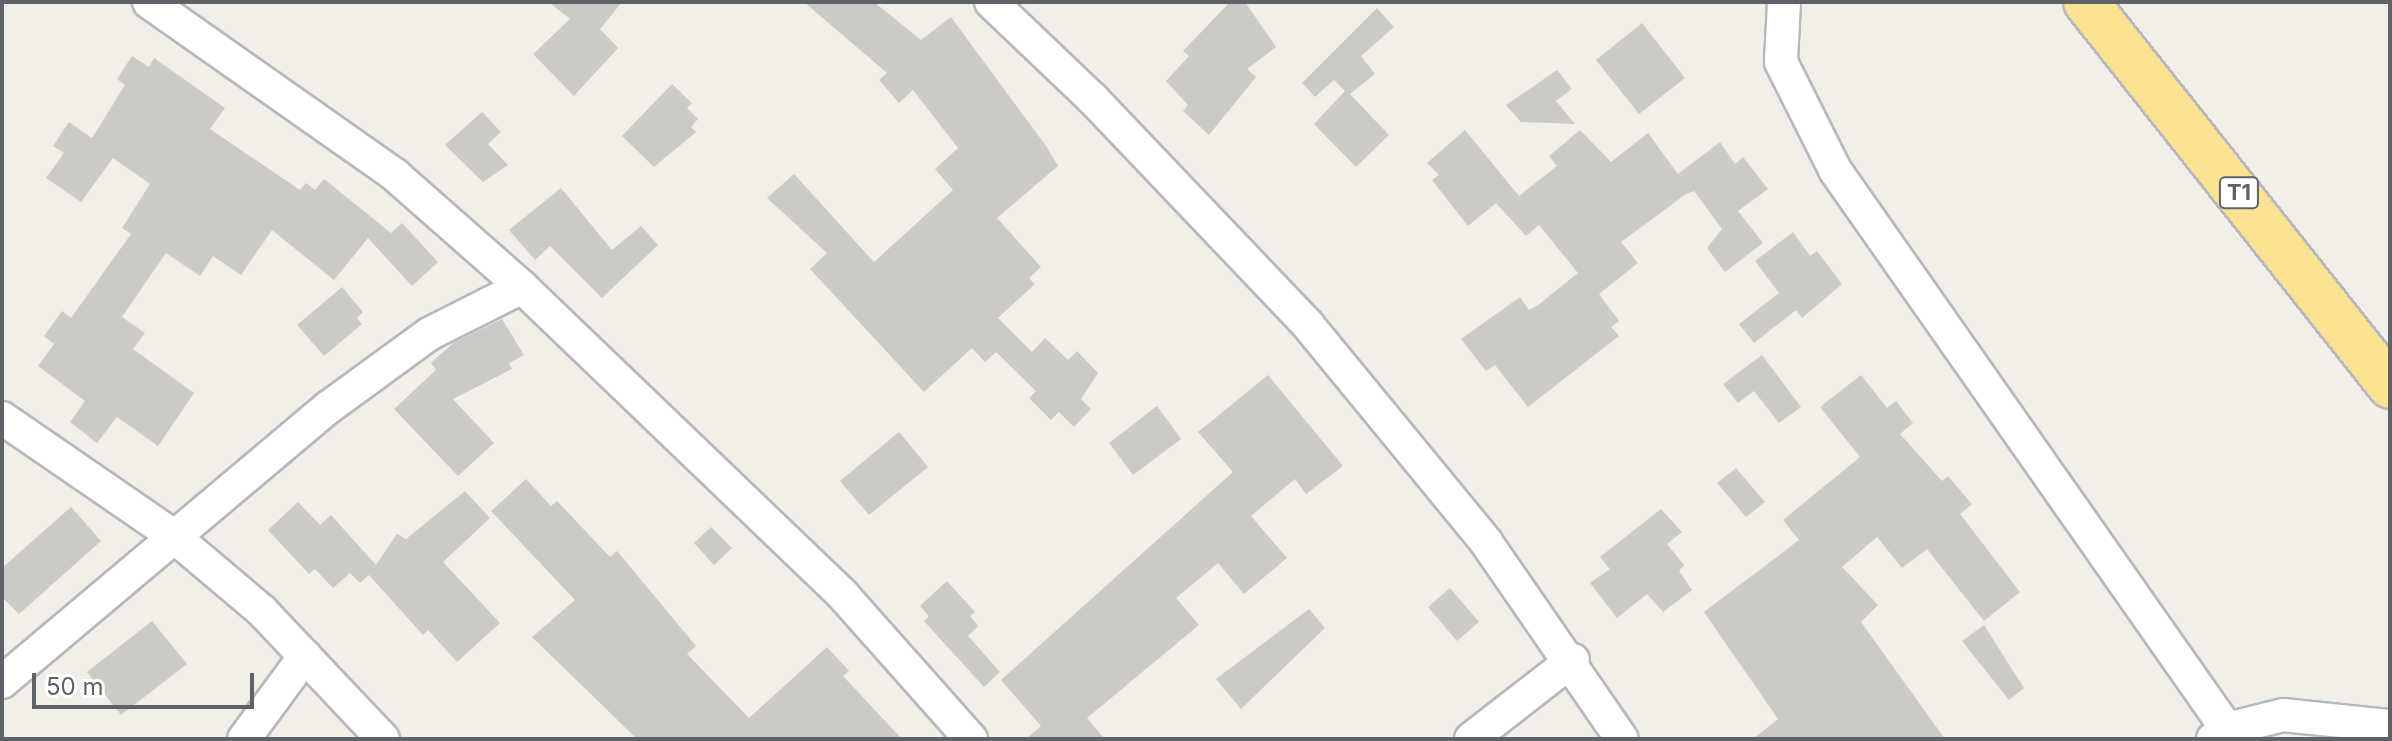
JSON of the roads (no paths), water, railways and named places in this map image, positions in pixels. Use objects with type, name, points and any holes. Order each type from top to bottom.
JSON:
[{"type":"highway","name":"T1","points":[[2086,2],[2390,386]]},
{"type":"street","points":[[149,2],[395,175],[522,287],[843,595],[971,739]]},
{"type":"street","points":[[991,2],[1093,99],[1308,325],[1413,450],[1573,660],[1622,739]]},
{"type":"street","points":[[1784,2],[1781,62],[1835,170],[2220,734],[2283,715],[2390,726]]},
{"type":"street","points":[[2,682],[171,534],[429,334],[522,287]]},
{"type":"street","points":[[2,418],[171,534],[305,656],[383,739]]},
{"type":"street","points":[[244,739],[305,656]]},
{"type":"street","points":[[1471,739],[1573,660]]}]
